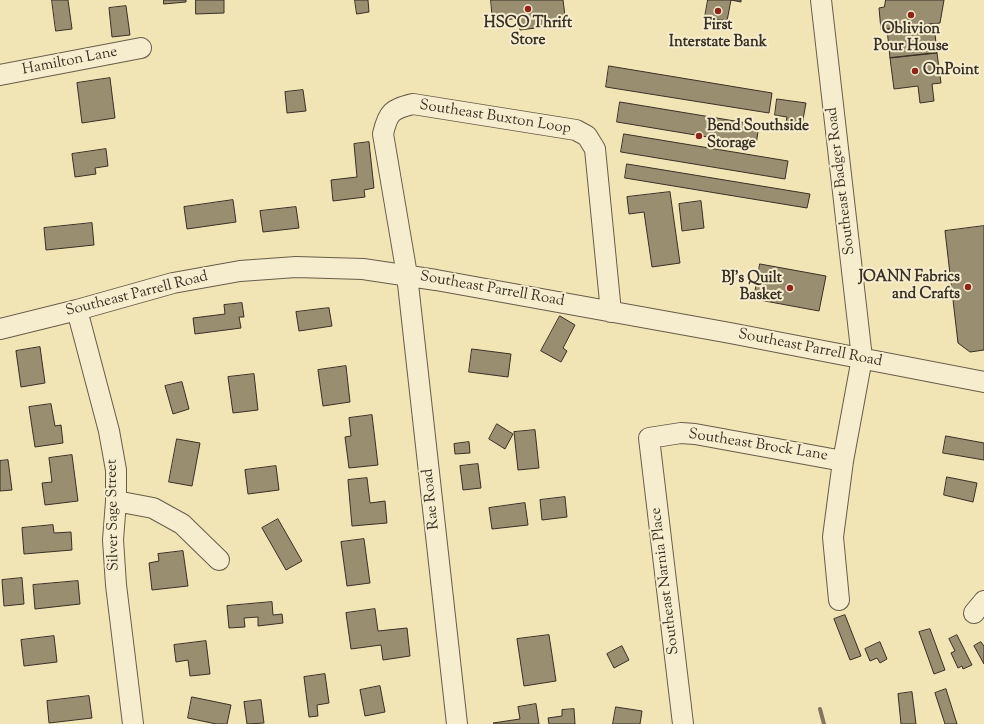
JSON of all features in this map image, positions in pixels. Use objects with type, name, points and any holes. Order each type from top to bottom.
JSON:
[{"type":"street","name":"Southeast Badger Road","points":[[821,0],[862,358],[843,461],[833,537],[838,600]]},
{"type":"street","name":"Hamilton Lane","points":[[0,75],[141,48]]},
{"type":"street","name":"Southeast Buxton Loop","points":[[407,275],[383,134],[387,118],[397,108],[413,104],[576,130],[587,136],[595,149],[611,312]]},
{"type":"street","name":"Southeast Parrell Road","points":[[0,329],[77,310],[173,283],[240,271],[296,266],[364,270],[407,275],[862,358],[984,382]]},
{"type":"street","name":"Rae Road","points":[[407,275],[457,724]]},
{"type":"street","name":"Silver Sage Street","points":[[77,310],[109,431],[116,470],[116,501],[113,540],[133,724]]},
{"type":"street","name":"Southeast Brock Lane","points":[[649,438],[695,434],[843,461]]},
{"type":"street","name":"Southeast Narnia Place","points":[[649,438],[683,724]]},
{"type":"street","points":[[116,501],[153,508],[182,524],[218,560]]},
{"type":"building","points":[[52,0],[68,0],[72,29],[56,31]]},
{"type":"building","points":[[164,0],[186,0],[186,2],[164,4]]},
{"type":"building","points":[[196,0],[224,0],[224,13],[196,14]]},
{"type":"building","points":[[355,0],[368,0],[369,12],[357,14]]},
{"type":"building","name":"HSCO Thrift Store","points":[[491,0],[563,0],[566,24],[520,30],[518,18],[493,22]]},
{"type":"building","name":"First Interstate Bank","points":[[708,0],[731,0],[727,21],[705,17]]},
{"type":"building","name":"Oblivion Pour House","points":[[886,0],[944,0],[940,23],[881,30],[879,8],[884,7]]},
{"type":"building","points":[[126,6],[130,35],[112,37],[109,8]]},
{"type":"building","points":[[934,24],[937,53],[890,58],[887,29]]},
{"type":"building","name":"OnPoint","points":[[937,53],[941,83],[932,84],[934,101],[920,103],[918,86],[894,89],[890,58]]},
{"type":"building","points":[[609,66],[772,93],[769,113],[606,87]]},
{"type":"building","points":[[110,78],[115,118],[82,123],[77,83]]},
{"type":"building","points":[[303,90],[306,111],[287,113],[285,92]]},
{"type":"building","points":[[777,99],[806,103],[802,125],[786,122],[787,117],[775,115]]},
{"type":"building","points":[[620,102],[759,125],[756,145],[617,122]]},
{"type":"building","points":[[624,134],[788,161],[785,179],[621,152]]},
{"type":"building","points":[[369,142],[374,188],[364,190],[365,197],[333,201],[331,180],[357,177],[354,144]]},
{"type":"building","points":[[106,149],[108,166],[95,168],[96,174],[75,177],[72,154]]},
{"type":"building","points":[[627,164],[810,194],[807,208],[625,178]]},
{"type":"building","points":[[670,192],[680,263],[652,267],[644,212],[629,214],[627,197]]},
{"type":"building","points":[[233,200],[236,222],[187,229],[184,207]]},
{"type":"building","points":[[701,201],[704,228],[682,231],[679,204]]},
{"type":"building","points":[[296,207],[299,228],[263,232],[260,211]]},
{"type":"building","points":[[92,223],[94,245],[46,250],[44,228]]},
{"type":"building","name":"JOANN Fabrics and Crafts","points":[[984,226],[984,350],[970,352],[958,343],[945,231]]},
{"type":"building","name":"BJ's Quilt Basket","points":[[760,264],[826,276],[819,311],[754,299]]},
{"type":"building","points":[[242,303],[244,317],[239,317],[241,328],[195,334],[193,318],[225,314],[224,305]]},
{"type":"building","points":[[329,308],[332,326],[299,331],[296,312]]},
{"type":"building","points":[[560,316],[575,325],[563,348],[567,351],[561,362],[541,351]]},
{"type":"building","points":[[40,347],[45,383],[21,387],[16,351]]},
{"type":"building","points":[[472,349],[511,354],[508,377],[469,372]]},
{"type":"building","points":[[346,366],[350,402],[323,406],[318,370]]},
{"type":"building","points":[[254,374],[258,410],[233,413],[228,377]]},
{"type":"building","points":[[182,382],[189,409],[173,414],[165,386]]},
{"type":"building","points":[[51,404],[55,426],[61,425],[63,443],[35,447],[29,407]]},
{"type":"building","points":[[372,415],[378,465],[349,468],[345,437],[351,436],[349,418]]},
{"type":"building","points":[[497,424],[513,434],[505,449],[489,439]]},
{"type":"building","points":[[535,430],[539,468],[518,470],[514,432]]},
{"type":"building","points":[[946,436],[984,443],[984,460],[943,453]]},
{"type":"building","points":[[177,439],[200,443],[192,486],[169,482]]},
{"type":"building","points":[[469,442],[470,453],[455,454],[454,444]]},
{"type":"building","points":[[72,455],[78,501],[45,505],[42,483],[52,482],[49,458]]},
{"type":"building","points":[[8,460],[12,490],[0,491],[0,461]]},
{"type":"building","points":[[478,464],[481,488],[463,490],[460,466]]},
{"type":"building","points":[[276,466],[279,490],[248,494],[245,470]]},
{"type":"building","points":[[947,477],[977,483],[973,502],[944,495]]},
{"type":"building","points":[[367,478],[370,503],[385,501],[387,523],[352,526],[348,480]]},
{"type":"building","points":[[565,497],[567,517],[542,520],[540,500]]},
{"type":"building","points":[[525,503],[528,525],[492,529],[489,508]]},
{"type":"building","points":[[278,519],[302,561],[286,570],[262,528]]},
{"type":"building","points":[[53,525],[54,533],[71,532],[72,550],[24,554],[22,528]]},
{"type":"building","points":[[364,539],[370,583],[347,586],[341,542]]},
{"type":"building","points":[[183,551],[188,586],[152,590],[149,563],[159,561],[158,554]]},
{"type":"building","points":[[22,578],[24,604],[4,606],[2,580]]},
{"type":"building","points":[[78,581],[80,604],[35,609],[33,585]]},
{"type":"building","points":[[272,602],[273,615],[282,614],[283,623],[258,626],[258,617],[244,618],[245,627],[229,628],[227,606]]},
{"type":"building","points":[[375,609],[378,631],[407,628],[410,656],[383,660],[381,645],[351,649],[346,613]]},
{"type":"building","points":[[845,615],[861,656],[850,660],[834,619]]},
{"type":"building","points":[[930,629],[945,670],[934,674],[919,632]]},
{"type":"building","points":[[549,635],[556,681],[524,686],[517,639]]},
{"type":"building","points":[[957,635],[972,665],[963,669],[962,666],[958,668],[951,653],[955,651],[949,639]]},
{"type":"building","points":[[54,636],[57,662],[24,666],[21,640]]},
{"type":"building","points":[[206,641],[210,674],[190,676],[188,660],[176,662],[174,645]]},
{"type":"building","points":[[880,642],[887,659],[880,663],[877,658],[870,661],[865,649]]},
{"type":"building","points":[[981,642],[984,646],[984,664],[974,646]]},
{"type":"building","points":[[622,646],[629,660],[614,668],[607,654]]},
{"type":"building","points":[[325,674],[329,703],[317,705],[318,716],[309,717],[304,677]]},
{"type":"building","points":[[380,686],[385,712],[365,716],[360,690]]},
{"type":"building","points":[[946,689],[957,724],[945,724],[935,693]]},
{"type":"building","points":[[912,692],[916,724],[901,724],[898,694]]},
{"type":"building","points":[[89,696],[92,718],[49,723],[47,701]]},
{"type":"building","points":[[192,697],[231,705],[227,724],[216,724],[188,718]]},
{"type":"building","points":[[261,700],[264,723],[247,724],[244,702]]},
{"type":"building","points":[[536,704],[539,724],[493,723],[520,719],[518,707]]},
{"type":"building","points":[[616,707],[642,711],[640,724],[613,724]]},
{"type":"building","points":[[574,709],[575,724],[549,724],[548,718],[562,716],[562,710]]},
{"type":"waterway","points":[[820,709],[824,724]]},
{"type":"place","name":"HSCO Thrift Store","points":[[528,9]]},
{"type":"place","name":"First Interstate Bank","points":[[718,11]]},
{"type":"place","name":"Oblivion Pour House","points":[[911,15]]},
{"type":"place","name":"OnPoint","points":[[915,71]]},
{"type":"place","name":"Bend Southside Storage","points":[[699,136]]},
{"type":"place","name":"JOANN Fabrics and Crafts","points":[[968,287]]},
{"type":"place","name":"BJ's Quilt Basket","points":[[790,288]]}]
